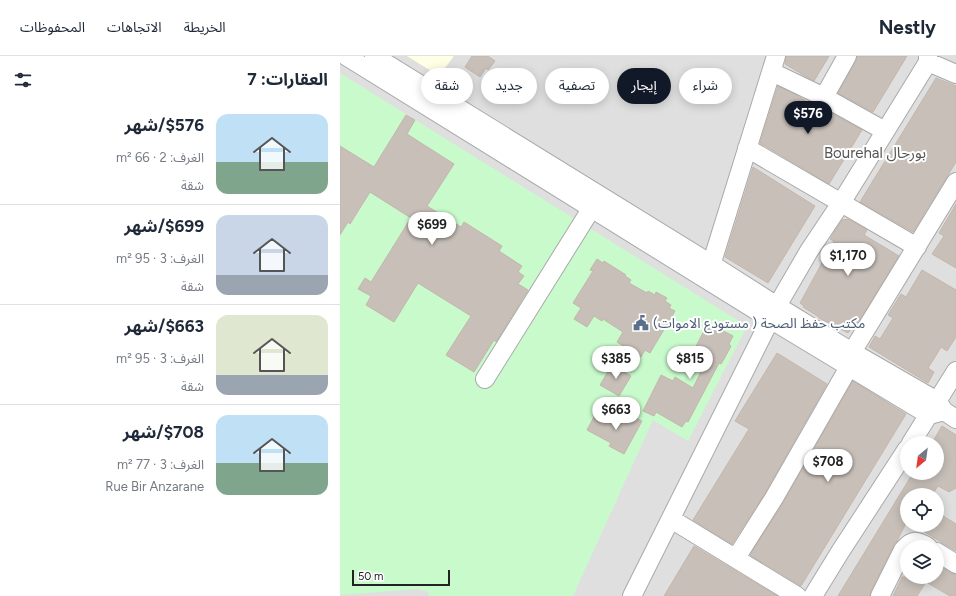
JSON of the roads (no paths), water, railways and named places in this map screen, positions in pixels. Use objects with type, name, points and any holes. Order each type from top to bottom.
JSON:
[{"type":"street","points":[[346,56],[477,128]]},
{"type":"street","points":[[374,56],[477,128],[595,202],[773,313],[942,412]]},
{"type":"street","points":[[824,97],[847,56]]},
{"type":"street","points":[[632,596],[773,313],[808,251],[841,203],[928,59],[956,74]]},
{"type":"street","points":[[709,272],[774,64],[824,97],[885,132]]},
{"type":"street","points":[[747,148],[917,247]]},
{"type":"street","points":[[736,558],[774,498],[851,360],[956,182]]},
{"type":"street","points":[[485,380],[595,202]]},
{"type":"street","points":[[918,436],[942,412],[956,371]]},
{"type":"street","points":[[813,596],[900,460]]},
{"type":"street","points":[[671,519],[797,596]]},
{"type":"street","points":[[880,596],[900,556]]},
{"type":"street","points":[[944,556],[956,564]]},
{"type":"place","name":"مكتب حفظ الصحة ( مستودع الاموات)","points":[[641,323]]},
{"type":"district","name":"Bourehal بورحال","points":[[875,153]]}]
